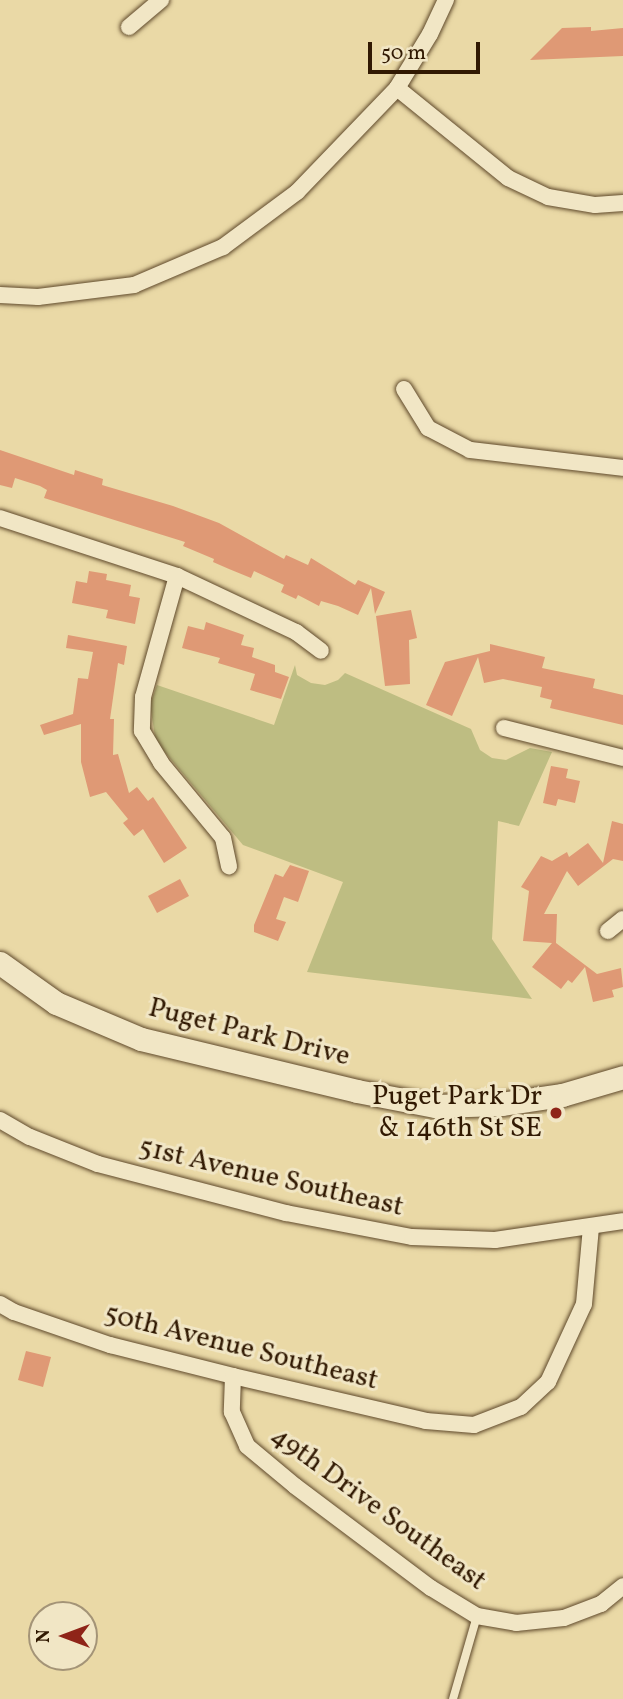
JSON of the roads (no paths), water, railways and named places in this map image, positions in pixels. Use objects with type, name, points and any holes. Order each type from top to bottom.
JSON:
[{"type":"street","points":[[129,27],[161,0]]},
{"type":"street","points":[[0,295],[38,296],[134,285],[223,247],[297,192],[397,89],[430,34],[446,0]]},
{"type":"street","points":[[397,89],[508,178],[548,197],[595,205],[623,203]]},
{"type":"street","points":[[404,388],[428,428],[470,450],[623,468]]},
{"type":"street","points":[[0,518],[177,576],[296,632],[321,650]]},
{"type":"street","points":[[177,576],[143,697],[142,731],[160,763],[223,838],[229,866]]},
{"type":"street","points":[[504,729],[623,758]]},
{"type":"street","points":[[608,931],[623,919]]},
{"type":"street","name":"Puget Park Drive","points":[[0,964],[56,1003],[141,1039],[357,1091],[435,1106],[501,1104],[562,1095],[623,1077]]},
{"type":"street","name":"51st Avenue Southeast","points":[[0,1120],[30,1137],[97,1164],[286,1213],[412,1237],[495,1240],[623,1221]]},
{"type":"street","name":"50th Avenue Southeast","points":[[0,1304],[14,1312],[110,1345],[426,1421],[474,1425],[521,1406],[548,1382],[583,1304],[590,1227]]},
{"type":"street","name":"49th Drive Southeast","points":[[233,1376],[232,1412],[247,1446],[295,1486],[430,1588],[477,1616],[516,1623],[564,1618],[601,1605],[623,1586]]},
{"type":"lane","points":[[453,1699],[477,1616]]},
{"type":"place","name":"Puget Park Dr & 146th St SE","points":[[556,1113]]}]
